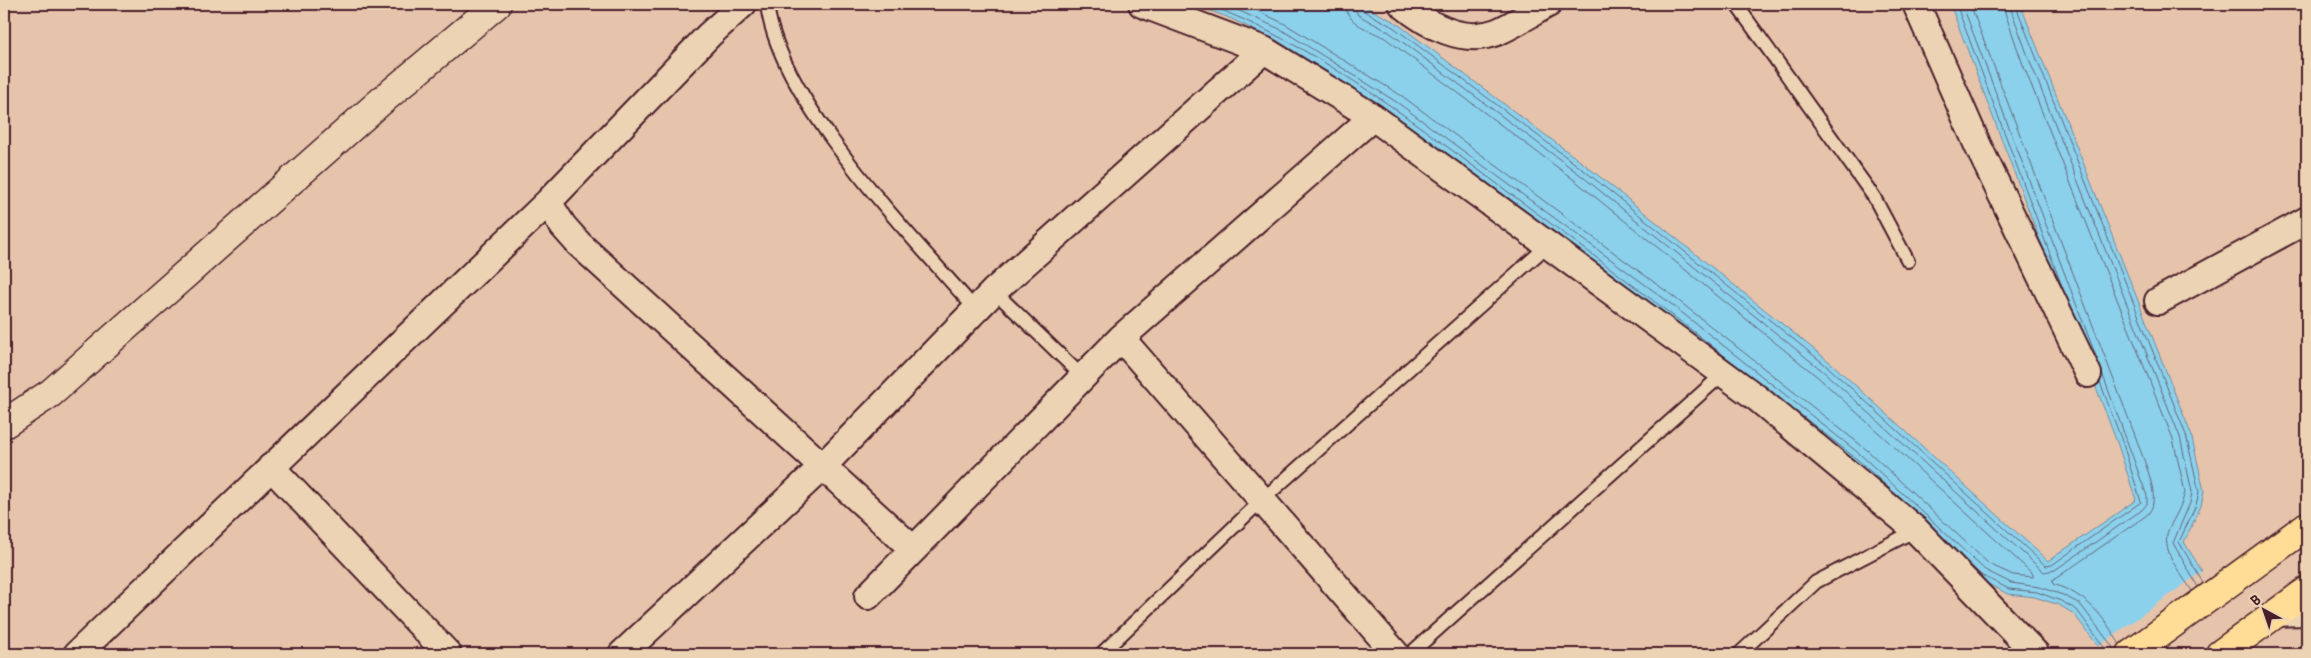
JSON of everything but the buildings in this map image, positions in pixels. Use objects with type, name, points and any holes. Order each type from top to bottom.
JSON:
[{"type":"highway","points":[[2131,654],[2237,579],[2307,526]]},
{"type":"highway","points":[[2220,654],[2307,593]]},
{"type":"highway","points":[[2267,620],[2307,605]]},
{"type":"street","points":[[4,424],[51,393],[379,103],[497,4]]},
{"type":"street","points":[[76,654],[548,202],[708,35],[743,4]]},
{"type":"street","points":[[1142,4],[1264,50],[1373,117],[1546,246],[1724,373],[1916,530],[2036,654]]},
{"type":"street","points":[[1402,4],[1424,20],[1461,36],[1496,32],[1548,4]]},
{"type":"street","points":[[1916,4],[1978,146],[2088,374]]},
{"type":"street","points":[[622,654],[822,466],[994,291],[1264,50]]},
{"type":"street","points":[[868,596],[1121,338],[1373,117]]},
{"type":"street","points":[[548,202],[563,226],[579,244],[914,549]]},
{"type":"street","points":[[2158,301],[2307,220]]},
{"type":"street","points":[[1121,338],[1396,654]]},
{"type":"street","points":[[271,467],[448,654]]},
{"type":"lane","points":[[767,4],[769,22],[782,56],[816,114],[858,173],[976,310]]},
{"type":"lane","points":[[1736,4],[1874,196],[1908,260]]},
{"type":"lane","points":[[1101,654],[1262,500],[1546,246]]},
{"type":"lane","points":[[994,291],[1083,377]]},
{"type":"lane","points":[[1410,654],[1724,373]]},
{"type":"lane","points":[[1739,654],[1816,582],[1916,530]]},
{"type":"lane","points":[[2267,620],[2307,620]]},
{"type":"water","points":[[1192,4],[1360,4],[1395,22],[1584,164],[1832,364],[2048,561],[2136,500],[2118,445],[1950,4],[2020,4],[2191,434],[2204,491],[2201,506],[2184,542],[2253,654],[2104,654],[2074,614],[2059,605],[2035,597],[2008,594],[1978,579],[1854,464],[1659,309],[1391,112],[1276,40],[1227,17]]},
{"type":"pier","points":[[2204,570],[2255,654],[2101,654],[2096,648]]}]
